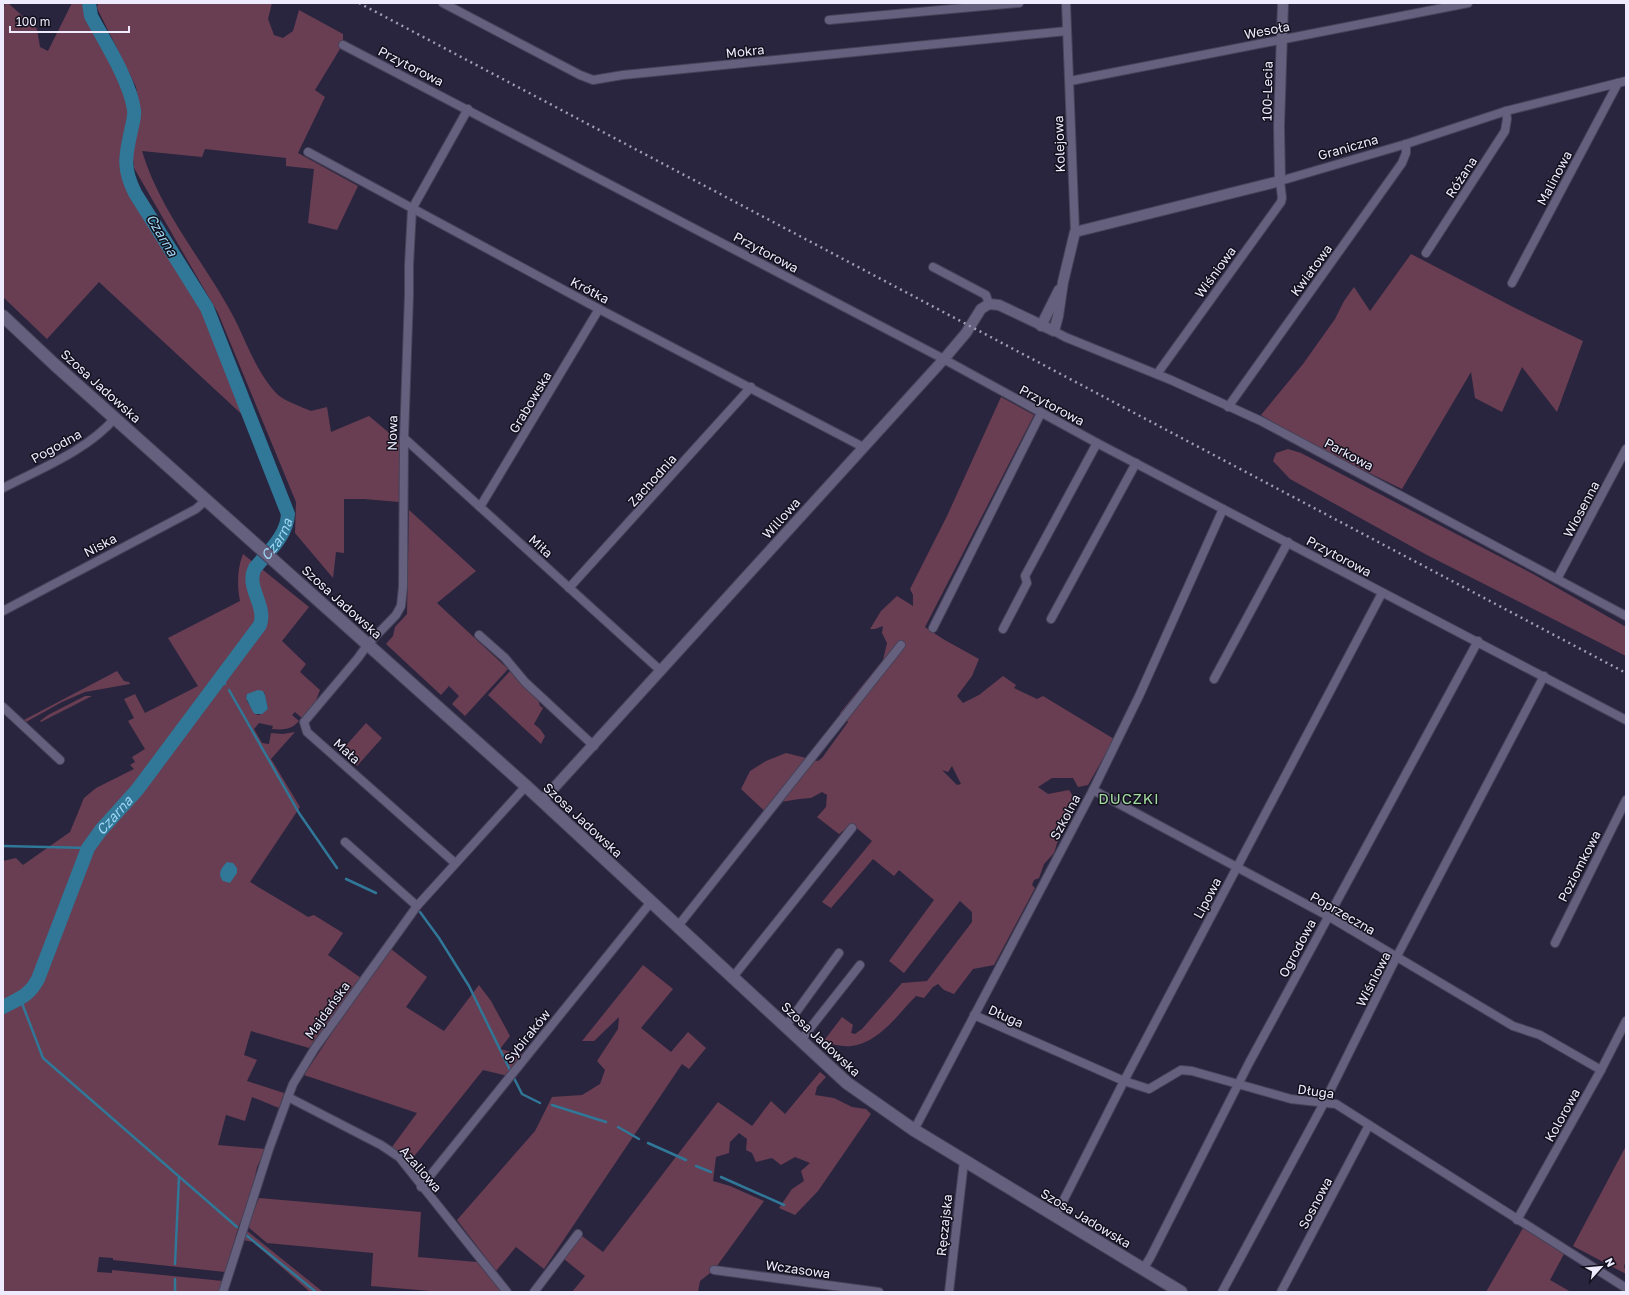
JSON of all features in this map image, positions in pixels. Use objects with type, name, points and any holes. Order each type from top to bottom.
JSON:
[{"type":"main road","name":"Szosa Jadowska","points":[[3,316],[526,786],[847,1083],[914,1130],[1182,1292]]},
{"type":"street","name":"Mokra","points":[[443,3],[580,75],[593,80],[623,75],[1067,31]]},
{"type":"street","points":[[829,20],[1019,3]]},
{"type":"street","name":"Kolejowa","points":[[1054,331],[1058,316],[1063,282],[1075,232],[1066,3]]},
{"type":"street","name":"100-Lecia","points":[[1280,181],[1281,39],[1283,3]]},
{"type":"street","name":"Wesoła","points":[[1070,81],[1468,3]]},
{"type":"street","name":"Przytorowa","points":[[343,44],[944,359],[1097,443],[1288,542],[1382,593],[1478,641],[1626,720]]},
{"type":"street","name":"Graniczna","points":[[1075,232],[1280,181],[1406,144],[1506,111],[1622,82]]},
{"type":"street","name":"Malinowa","points":[[1512,283],[1622,82]]},
{"type":"street","points":[[412,209],[468,109]]},
{"type":"street","name":"Różana","points":[[1426,253],[1505,131],[1507,119],[1506,111]]},
{"type":"street","name":"Kwiatowa","points":[[1228,407],[1402,163],[1406,153],[1406,144]]},
{"type":"street","name":"Krótka","points":[[308,152],[599,309],[751,387],[863,447]]},
{"type":"street","name":"Wiśniowa","points":[[1157,374],[1281,202],[1280,181]]},
{"type":"street","name":"Nowa","points":[[368,644],[393,618],[402,602],[404,438],[412,209]]},
{"type":"street","points":[[933,267],[986,295],[989,304],[999,305],[1054,331]]},
{"type":"street","name":"Kolejowa","points":[[1041,326],[1063,282]]},
{"type":"street","name":"Willowa","points":[[542,801],[594,746],[944,359],[966,333],[980,309],[989,304]]},
{"type":"street","name":"Grabowska","points":[[480,507],[599,309]]},
{"type":"street","name":"Parkowa","points":[[1054,331],[1065,337],[1157,374],[1268,425],[1626,616]]},
{"type":"street","name":"Zachodnia","points":[[569,588],[751,387]]},
{"type":"street","points":[[933,628],[1041,413]]},
{"type":"street","name":"Pogodna","points":[[3,488],[90,442],[105,430],[115,418]]},
{"type":"street","name":"Miła","points":[[404,438],[661,671]]},
{"type":"street","points":[[1003,629],[1027,584],[1025,576],[1097,443]]},
{"type":"street","name":"Wiosenna","points":[[1557,579],[1626,450]]},
{"type":"street","points":[[1051,619],[1136,463]]},
{"type":"street","name":"Niska","points":[[3,610],[196,509],[206,500]]},
{"type":"street","name":"Szkolna","points":[[914,1130],[1093,790],[1139,696],[1224,509]]},
{"type":"street","points":[[1214,679],[1288,542]]},
{"type":"street","name":"Lipowa","points":[[1054,1214],[1059,1209],[1124,1081],[1382,593]]},
{"type":"street","points":[[479,635],[505,658],[525,682],[594,746]]},
{"type":"street","name":"Ogrodowa","points":[[1143,1269],[1328,916],[1478,641]]},
{"type":"street","name":"Mała","points":[[368,644],[358,658],[305,720],[304,726],[307,732],[455,863]]},
{"type":"street","points":[[678,926],[901,645]]},
{"type":"street","name":"Wiśniowa","points":[[1222,1292],[1324,1103],[1396,958],[1544,676]]},
{"type":"street","points":[[3,707],[60,760]]},
{"type":"street","name":"Majdańska","points":[[223,1292],[269,1148],[288,1097],[300,1072],[315,1048],[417,906],[526,786]]},
{"type":"street","name":"Poprzeczna","points":[[1093,790],[1328,916],[1396,958],[1513,1026],[1540,1035],[1601,1070]]},
{"type":"street","name":"Poziomkowa","points":[[1555,943],[1626,800]]},
{"type":"street","points":[[733,977],[852,828]]},
{"type":"street","points":[[345,842],[417,906]]},
{"type":"street","name":"Sybiraków","points":[[421,1187],[651,902]]},
{"type":"street","points":[[786,1026],[839,953]]},
{"type":"street","points":[[800,1041],[860,965]]},
{"type":"street","name":"Długa","points":[[974,1015],[1124,1081],[1149,1089],[1181,1070],[1192,1071],[1291,1099],[1336,1104],[1626,1288]]},
{"type":"street","name":"Kolorowa","points":[[1517,1220],[1601,1070],[1626,1022]]},
{"type":"street","name":"Azaliowa","points":[[288,1097],[381,1145],[399,1157],[421,1187],[507,1292]]},
{"type":"street","name":"Sosnowa","points":[[1281,1292],[1369,1125]]},
{"type":"street","name":"Ręczajska","points":[[949,1292],[964,1161]]},
{"type":"street","points":[[534,1292],[578,1234]]},
{"type":"street","name":"Wczasowa","points":[[714,1270],[838,1289],[879,1292]]},
{"type":"shaded area","points":[[5,3],[8,3],[37,29],[40,47],[48,51],[72,3],[85,3],[86,15],[127,96],[129,110],[121,147],[121,163],[124,179],[131,195],[203,310],[249,421],[99,282],[47,339],[3,297],[3,12]]},
{"type":"shaded area","points":[[98,3],[272,3],[268,19],[274,35],[283,38],[293,31],[299,10],[343,34],[343,44],[315,90],[325,97],[298,153],[358,186],[337,230],[308,223],[314,169],[286,166],[286,158],[205,149],[202,157],[142,151],[158,192],[227,305],[256,363],[269,385],[278,395],[289,402],[311,411],[327,407],[331,432],[369,416],[400,442],[399,502],[344,499],[344,553],[336,552],[333,578],[295,533],[296,502],[218,313],[134,168],[132,149],[139,104],[136,87],[97,8]]},
{"type":"shaded area","points":[[1411,254],[1517,309],[1583,341],[1557,412],[1522,367],[1502,412],[1475,398],[1471,372],[1402,489],[1302,440],[1261,415],[1303,364],[1335,319],[1344,301],[1354,287],[1370,311]]},
{"type":"shaded area","points":[[1001,397],[1034,415],[925,627],[979,659],[972,676],[957,696],[963,703],[979,695],[1003,676],[1016,685],[1014,688],[1037,699],[1043,696],[1114,739],[1088,785],[1078,787],[1073,778],[1052,778],[1038,787],[1048,794],[1069,790],[1076,801],[1061,831],[1054,853],[1044,864],[1039,878],[1034,880],[1032,885],[1035,888],[994,965],[973,969],[954,994],[944,990],[938,984],[933,987],[924,998],[916,996],[879,1034],[861,1044],[844,1046],[823,1042],[842,1017],[853,1025],[851,1033],[855,1034],[862,1029],[902,983],[927,981],[972,922],[972,912],[960,901],[904,973],[889,961],[934,900],[899,870],[894,876],[873,859],[831,908],[822,902],[872,841],[852,824],[839,834],[817,817],[826,807],[827,795],[822,792],[811,798],[781,802],[770,816],[741,789],[750,771],[766,761],[786,753],[818,761],[822,758],[848,722],[840,713],[883,660],[887,643],[882,633],[883,626],[870,629],[881,611],[897,596],[913,606],[913,595],[910,589],[947,516]],"holes":[[[952,766],[961,784],[957,785],[942,770],[948,772]]]},
{"type":"shaded area","points":[[1288,449],[1301,453],[1533,574],[1626,627],[1626,656],[1427,555],[1290,479],[1273,461],[1276,453]]},
{"type":"shaded area","points":[[409,510],[476,571],[437,603],[508,669],[465,716],[452,704],[459,696],[449,686],[441,695],[386,644],[393,636],[395,627],[407,614]]},
{"type":"shaded area","points":[[243,554],[309,607],[282,641],[306,664],[300,672],[320,690],[315,703],[302,718],[295,712],[292,715],[299,721],[290,728],[272,729],[273,726],[259,723],[254,729],[262,743],[269,744],[271,733],[283,734],[295,732],[271,759],[300,807],[250,882],[308,917],[314,915],[343,933],[328,955],[361,978],[309,1048],[251,1031],[244,1055],[257,1060],[247,1081],[284,1093],[279,1108],[252,1097],[245,1121],[226,1115],[218,1145],[266,1149],[257,1167],[251,1195],[245,1214],[239,1225],[225,1272],[113,1260],[113,1258],[99,1257],[97,1272],[112,1273],[112,1270],[223,1281],[219,1292],[3,1292],[3,861],[16,858],[23,865],[70,832],[84,798],[96,788],[134,769],[130,765],[135,762],[132,757],[145,749],[128,721],[134,718],[124,699],[135,694],[145,713],[198,686],[168,638],[240,601],[238,577]],"holes":[[[264,692],[268,709],[259,715],[255,714],[247,701],[246,696]]]},
{"type":"shaded area","points":[[117,671],[124,681],[129,682],[130,684],[85,692],[62,702],[26,722],[22,721]]},
{"type":"shaded area","points":[[510,671],[537,695],[540,706],[543,708],[534,724],[545,736],[541,744],[488,695]]},
{"type":"shaded area","points":[[85,696],[92,696],[41,722],[40,721],[48,715]]},
{"type":"shaded area","points":[[366,723],[382,738],[357,766],[342,750]]},
{"type":"shaded area","points":[[391,949],[427,977],[406,1007],[444,1031],[479,985],[491,1001],[510,1036],[500,1049],[524,1055],[508,1076],[483,1070],[408,1164],[392,1147],[417,1113],[304,1075],[349,1007]]},
{"type":"shaded area","points":[[643,965],[673,989],[641,1028],[671,1052],[688,1032],[706,1048],[689,1069],[682,1064],[544,1269],[516,1247],[496,1271],[457,1220],[535,1131],[552,1097],[582,1095],[600,1084],[605,1070],[597,1061],[618,1029],[619,1017],[594,1041],[582,1041]]},
{"type":"shaded area","points":[[820,1072],[826,1077],[817,1087],[815,1095],[834,1098],[852,1107],[866,1109],[871,1114],[818,1191],[795,1215],[779,1208],[792,1189],[804,1181],[801,1171],[810,1163],[795,1157],[781,1165],[772,1158],[756,1162],[752,1153],[746,1150],[747,1139],[739,1133],[730,1142],[729,1153],[716,1157],[713,1181],[730,1186],[764,1201],[714,1270],[700,1281],[698,1292],[572,1292],[585,1276],[564,1259],[582,1236],[603,1252],[718,1102],[752,1126],[771,1101],[785,1114]]},
{"type":"shaded area","points":[[1626,1146],[1626,1261],[1624,1266],[1626,1274],[1573,1246]]},
{"type":"shaded area","points":[[259,1198],[421,1212],[418,1257],[477,1262],[502,1292],[442,1292],[371,1286],[373,1253],[267,1243],[247,1226]]},
{"type":"shaded area","points":[[1523,1228],[1564,1254],[1550,1280],[1571,1292],[1486,1292]]},
{"type":"shaded area","points":[[246,1230],[323,1292],[310,1292],[253,1242],[243,1240]]},
{"type":"water","points":[[258,690],[263,691],[268,709],[262,714],[255,714],[253,712],[246,698],[247,694]]},
{"type":"water","points":[[227,862],[233,863],[237,868],[237,873],[230,883],[223,881],[220,876],[222,869]]},
{"type":"waterway","name":"Czarna","points":[[3,1007],[19,999],[35,985],[88,848],[101,830],[137,790],[260,625],[261,610],[254,589],[253,575],[255,568],[281,537],[287,522],[288,514],[207,308],[131,185],[128,177],[126,156],[134,115],[132,99],[122,74],[91,16],[89,3]]},
{"type":"waterway","points":[[222,678],[225,684]]},
{"type":"waterway","points":[[229,690],[299,813],[337,868]]},
{"type":"waterway","points":[[3,846],[88,848]]},
{"type":"waterway","points":[[346,879],[376,893]]},
{"type":"waterway","points":[[420,912],[439,938],[469,986],[510,1070]]},
{"type":"waterway","points":[[20,998],[43,1058],[237,1227]]},
{"type":"waterway","points":[[514,1078],[522,1094],[540,1103]]},
{"type":"waterway","points":[[552,1105],[606,1122]]},
{"type":"waterway","points":[[618,1127],[639,1139]]},
{"type":"waterway","points":[[648,1143],[686,1160]]},
{"type":"waterway","points":[[696,1166],[711,1172]]},
{"type":"waterway","points":[[175,1264],[179,1177]]},
{"type":"waterway","points":[[721,1177],[784,1205]]},
{"type":"waterway","points":[[246,1235],[316,1292]]},
{"type":"waterway","points":[[175,1279],[175,1292]]},
{"type":"railway","points":[[359,3],[1626,673]]},
{"type":"district","name":"DUCZKI","points":[[1129,799]]}]
